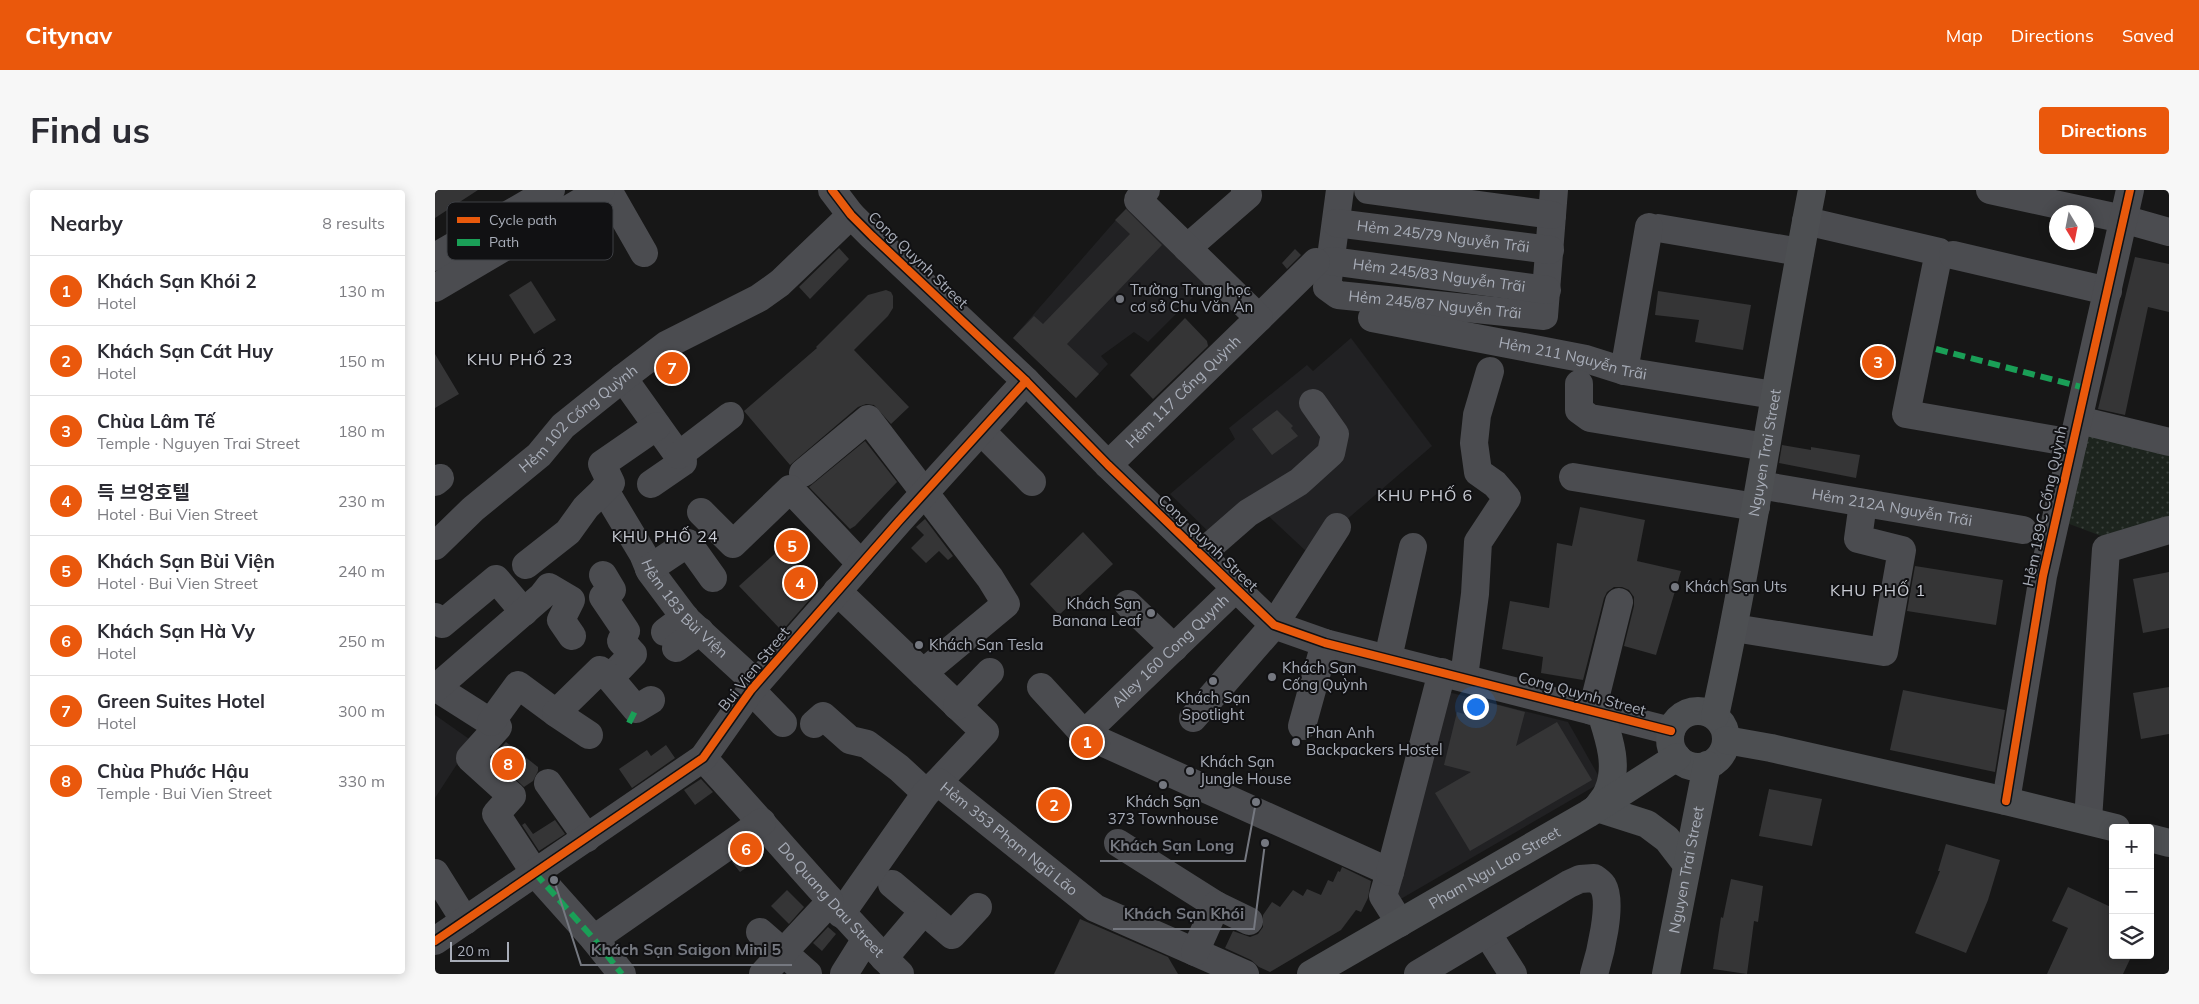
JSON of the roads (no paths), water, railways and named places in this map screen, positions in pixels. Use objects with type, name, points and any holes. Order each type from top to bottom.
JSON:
[{"type":"main road","name":"Nguyen Trai Street","points":[[1721,728],[1734,628],[1812,190]]},
{"type":"main road","points":[[1721,728],[1720,756],[1707,765],[1693,766],[1674,744],[1675,723],[1689,712],[1698,710],[1721,728],[1771,748],[2109,826]]},
{"type":"main road","points":[[1597,712],[1612,747],[1613,760],[1608,791],[1597,808],[1647,824],[1667,839],[1687,865]]},
{"type":"main road","name":"Pham Ngu Lao Street","points":[[1311,974],[1597,808],[1674,744]]},
{"type":"main road","name":"Nguyen Trai Street","points":[[1669,973],[1687,865],[1707,765]]},
{"type":"main road","points":[[2154,839],[2169,843]]},
{"type":"street","points":[[530,202],[551,190]]},
{"type":"street","points":[[581,202],[601,190]]},
{"type":"street","points":[[608,190],[644,253]]},
{"type":"street","name":"Cong Quynh Street","points":[[832,190],[851,215],[1026,381],[1108,465],[1274,625],[1325,643],[1597,712],[1674,744]]},
{"type":"street","points":[[1323,262],[1336,223],[1340,190]]},
{"type":"street","points":[[1368,190],[1553,203],[1545,303]]},
{"type":"street","points":[[1991,190],[2123,219],[2169,232]]},
{"type":"street","name":"Hẻm 189C Cống Quỳnh","points":[[2005,801],[2043,576],[2130,190]]},
{"type":"street","points":[[1187,248],[1249,192]]},
{"type":"street","points":[[1142,195],[1187,248],[1259,318]]},
{"type":"street","name":"Hẻm 102 Cống Quỳnh","points":[[435,546],[473,510],[539,455],[563,426],[623,378],[666,345],[759,298],[780,283],[851,215]]},
{"type":"street","points":[[1806,221],[2108,291]]},
{"type":"street","name":"Hẻm 245/79 Nguyễn Trãi","points":[[1336,223],[1550,250]]},
{"type":"street","points":[[1624,371],[1653,227],[1800,252]]},
{"type":"street","points":[[435,257],[447,250]]},
{"type":"street","points":[[1946,253],[1906,414],[2169,442]]},
{"type":"street","points":[[435,288],[482,260]]},
{"type":"street","name":"Hẻm 245/87 Nguyễn Trãi","points":[[1323,262],[1327,287],[1337,295],[1545,303]]},
{"type":"street","name":"Hẻm 245/83 Nguyễn Trãi","points":[[1323,262],[1545,303]]},
{"type":"street","name":"Hẻm 117 Cống Quỳnh","points":[[1108,465],[1259,318],[1323,262]]},
{"type":"street","name":"Hẻm 211 Nguyễn Trãi","points":[[1371,318],[1586,358],[1624,371],[1774,395]]},
{"type":"street","points":[[1400,923],[1383,896],[1453,674],[1475,594],[1478,542],[1507,498],[1495,484],[1478,472],[1474,443],[1477,415],[1490,371]]},
{"type":"street","points":[[623,378],[683,462],[651,484]]},
{"type":"street","name":"Bui Vien Street","points":[[435,941],[703,758],[754,687],[861,564],[1026,381]]},
{"type":"street","points":[[1579,384],[1579,410],[1589,418],[1766,447]]},
{"type":"street","points":[[1201,554],[1248,513],[1299,482],[1331,453],[1335,434],[1313,403]]},
{"type":"street","points":[[679,455],[731,416]]},
{"type":"street","points":[[803,473],[868,419],[990,578],[1006,604],[923,673]]},
{"type":"street","points":[[526,565],[568,532],[585,507],[611,483],[602,464],[657,426]]},
{"type":"street","points":[[981,431],[1032,482]]},
{"type":"street","name":"Hẻm 212A Nguyễn Trãi","points":[[1573,478],[1758,496],[1863,503],[2023,530]]},
{"type":"street","points":[[701,512],[733,544],[790,489],[861,564]]},
{"type":"street","name":"Hẻm 183 Bùi Viện","points":[[604,490],[643,554],[681,632],[754,687],[783,724]]},
{"type":"street","points":[[1734,628],[1884,652],[1902,550],[1858,539],[1863,503]]},
{"type":"street","points":[[1193,718],[1274,625],[1337,527]]},
{"type":"street","points":[[2088,820],[2106,549],[2169,530]]},
{"type":"street","points":[[649,569],[688,543],[713,578]]},
{"type":"street","points":[[1389,658],[1413,547]]},
{"type":"street","points":[[489,643],[448,613],[491,572],[524,612]]},
{"type":"street","points":[[572,636],[561,620],[571,600],[603,586],[626,630],[621,641],[633,654],[610,678]]},
{"type":"street","points":[[495,724],[435,688],[524,612],[549,587],[571,600]]},
{"type":"street","name":"Alley 160 Cong Quynh","points":[[1084,734],[1236,588]]},
{"type":"street","points":[[763,974],[783,951],[836,908],[932,788],[985,732],[837,591]]},
{"type":"street","points":[[1597,712],[1619,602]]},
{"type":"street","points":[[1128,604],[1174,648]]},
{"type":"street","points":[[1303,726],[1325,643]]},
{"type":"street","points":[[556,713],[600,670],[610,678],[639,711]]},
{"type":"street","points":[[957,706],[990,672]]},
{"type":"street","points":[[589,735],[518,685],[495,724],[471,758],[512,796],[496,814],[535,873],[594,939],[621,974]]},
{"type":"street","points":[[1041,687],[1084,734],[1390,872]]},
{"type":"street","name":"Hẻm 353 Phạm Ngũ Lão","points":[[814,724],[823,716],[850,740],[867,744],[899,768],[932,788],[1095,908],[1245,974]]},
{"type":"street","name":"Do Quang Dau Street","points":[[703,758],[762,822],[836,908],[883,957]]},
{"type":"street","points":[[548,783],[587,838]]},
{"type":"street","points":[[594,939],[762,822]]},
{"type":"street","points":[[1118,843],[1216,905],[1249,921]]},
{"type":"street","points":[[435,873],[465,921]]},
{"type":"street","points":[[1418,974],[1569,884],[1580,879],[1594,878],[1603,886],[1606,899],[1606,921],[1594,974]]},
{"type":"street","points":[[891,884],[952,935],[978,906]]},
{"type":"street","points":[[1195,952],[1216,905]]},
{"type":"street","points":[[845,974],[883,957],[923,912]]},
{"type":"street","points":[[760,932],[808,974]]},
{"type":"street","points":[[1487,933],[1513,974]]},
{"type":"place","name":"Trường Trung học cơ sở Chu Văn An","points":[[1120,299]]},
{"type":"place","name":"Chùa Lâm Tế","points":[[1878,362]]},
{"type":"place","name":"Green Suites Hotel","points":[[672,368]]},
{"type":"place","name":"Khách Sạn Bùi Viện","points":[[792,546]]},
{"type":"place","name":"득 브엉호텔","points":[[800,583]]},
{"type":"place","name":"Khách Sạn Uts","points":[[1675,587]]},
{"type":"place","name":"Khách Sạn Banana Leaf","points":[[1151,613]]},
{"type":"place","name":"Khách Sạn Tesla","points":[[919,645]]},
{"type":"place","name":"Khách Sạn Cống Quỳnh","points":[[1272,677]]},
{"type":"place","name":"Khách Sạn Spotlight","points":[[1213,681]]},
{"type":"place","name":"Khách Sạn Khói 2","points":[[1087,742]]},
{"type":"place","name":"Phan Anh Backpackers Hostel","points":[[1296,742]]},
{"type":"place","name":"Chùa Phước Hậu","points":[[508,764]]},
{"type":"place","name":"Khách Sạn Jungle House","points":[[1190,771]]},
{"type":"place","name":"Khách Sạn 373 Townhouse","points":[[1163,785]]},
{"type":"place","name":"Khách Sạn Long","points":[[1256,802]]},
{"type":"place","name":"Khách Sạn Cát Huy","points":[[1054,805]]},
{"type":"place","name":"Khách Sạn Khói","points":[[1265,843]]},
{"type":"place","name":"Khách Sạn Hà Vy","points":[[746,849]]},
{"type":"place","name":"Khách Sạn Saigon Mini 5","points":[[554,880]]},
{"type":"district","name":"KHU PHỐ 23","points":[[520,359]]},
{"type":"district","name":"KHU PHỐ 6","points":[[1425,495]]},
{"type":"district","name":"KHU PHỐ 24","points":[[665,536]]},
{"type":"district","name":"KHU PHỐ 1","points":[[1878,590]]}]
